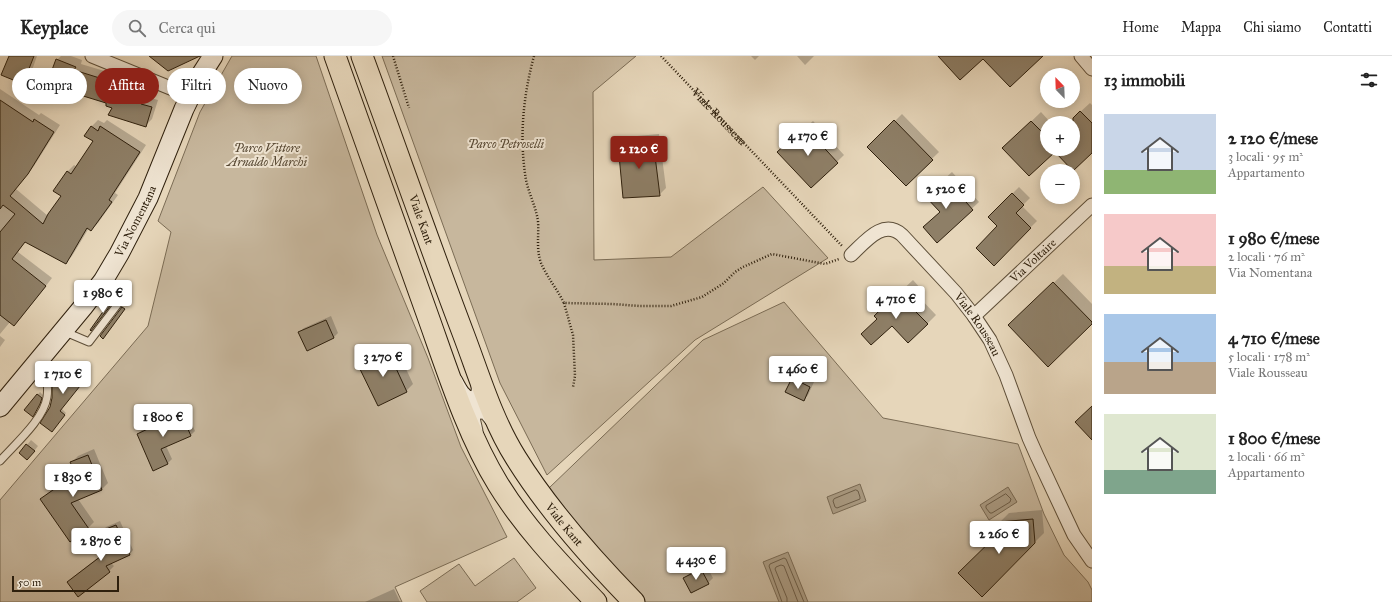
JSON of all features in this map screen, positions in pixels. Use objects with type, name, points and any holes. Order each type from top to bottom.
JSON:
[{"type":"main road","name":"Via Nomentana","points":[[207,68],[214,56]]},
{"type":"main road","name":"Viale Kant","points":[[336,56],[447,370],[484,460],[503,492],[524,522],[555,559],[596,602]]},
{"type":"main road","name":"Viale Kant","points":[[362,56],[481,382],[506,439],[516,458],[556,514],[634,602]]},
{"type":"main road","name":"Via Nomentana","points":[[0,407],[83,306],[123,249],[145,204],[187,104]]},
{"type":"main road","name":"Viale Kant","points":[[447,370],[462,397],[468,401],[474,401],[479,397],[481,392],[481,382]]},
{"type":"street","points":[[92,56],[167,87]]},
{"type":"street","points":[[1084,57],[1092,69]]},
{"type":"street","name":"Via Voltaire","points":[[974,316],[1092,205]]},
{"type":"street","name":"Viale Rousseau","points":[[851,255],[878,231],[887,228],[896,231],[902,235],[945,280],[974,316],[986,332],[999,357],[1029,438],[1067,521],[1078,542],[1092,561]]},
{"type":"street","name":"Viale Kant","points":[[503,492],[476,431],[473,421],[474,416],[480,412],[486,413],[506,439]]},
{"type":"lane","points":[[63,331],[89,342],[121,300],[106,275]]},
{"type":"lane","points":[[0,461],[35,422],[46,404],[47,382],[42,357]]},
{"type":"path","points":[[393,56],[409,108]]},
{"type":"path","points":[[534,56],[527,83],[523,126],[523,156],[526,181],[538,221],[537,251],[542,264],[564,303],[573,335],[575,376],[573,387]]},
{"type":"path","name":"Viale Rousseau","points":[[661,56],[851,255]]},
{"type":"path","points":[[564,303],[671,306],[702,296],[724,283],[735,272],[744,266],[772,254],[825,264],[851,255]]},
{"type":"green space","name":"Parco Vittore Arnaldo Marchi","points":[[232,56],[316,56],[377,235],[428,358],[461,447],[507,537],[395,587],[402,602],[0,602],[0,500],[148,326],[171,232],[158,221],[200,112],[205,104],[226,104],[225,68]]},
{"type":"green space","name":"Parco Petroselli","points":[[382,56],[636,56],[593,92],[594,260],[671,257],[763,187],[828,258],[695,340],[547,475],[500,383]]},
{"type":"green space","points":[[784,302],[883,418],[1018,444],[1044,514],[1064,555],[1088,582],[1092,590],[1092,602],[645,602],[584,534],[549,488],[703,340]]},
{"type":"green space","points":[[514,558],[536,588],[517,602],[427,602],[420,591],[459,564],[475,586]]},
{"type":"water","points":[[860,484],[866,501],[833,514],[827,497]]},
{"type":"water","points":[[1008,487],[1017,502],[989,520],[980,505]]},
{"type":"water","points":[[788,552],[808,602],[779,602],[763,562]]},
{"type":"building","points":[[9,56],[34,56],[29,68],[12,68],[12,80],[1,75]]},
{"type":"building","points":[[149,56],[200,56],[174,68],[167,68],[167,70]]},
{"type":"building","points":[[938,56],[1043,56],[1010,87],[983,59],[960,80]]},
{"type":"building","points":[[56,59],[76,67],[75,68],[53,68]]},
{"type":"building","points":[[87,74],[95,77],[95,100],[87,97]]},
{"type":"building","points":[[0,100],[33,122],[34,119],[54,132],[28,174],[10,196],[43,224],[48,214],[61,196],[53,191],[67,171],[71,174],[93,141],[84,136],[91,126],[98,131],[100,126],[140,152],[109,200],[112,202],[91,231],[87,228],[66,264],[25,242],[12,259],[46,286],[14,326],[0,315],[0,232],[15,214],[3,205],[0,209]]},
{"type":"building","points":[[106,104],[141,104],[152,107],[146,127],[108,115],[112,108],[106,106]]},
{"type":"building","points":[[1080,111],[1092,123],[1092,153],[1080,164],[1066,164],[1059,156],[1080,156],[1080,116],[1075,116]]},
{"type":"building","points":[[894,120],[933,160],[906,186],[867,147]]},
{"type":"building","points":[[1031,121],[1040,130],[1040,156],[1051,156],[1040,164],[1040,166],[1029,176],[1002,148]]},
{"type":"building","points":[[805,127],[838,163],[811,188],[777,152]]},
{"type":"building","points":[[653,140],[660,196],[623,198],[618,144]]},
{"type":"building","points":[[945,178],[973,210],[937,243],[923,227],[940,212],[925,196]]},
{"type":"building","points":[[1012,193],[1024,205],[1016,213],[1031,228],[994,266],[976,248],[997,226],[988,217]]},
{"type":"building","points":[[1053,282],[1092,322],[1092,324],[1048,367],[1008,325]]},
{"type":"building","points":[[903,288],[913,299],[908,304],[928,324],[908,343],[892,326],[871,345],[861,334],[877,319],[874,316]]},
{"type":"building","points":[[112,299],[114,301],[91,331],[90,330]]},
{"type":"building","points":[[122,307],[125,309],[103,339],[100,336]]},
{"type":"building","points":[[326,320],[334,338],[307,351],[298,332]]},
{"type":"building","points":[[388,351],[407,392],[378,406],[358,365]]},
{"type":"building","points":[[72,363],[88,376],[60,411],[65,415],[52,432],[40,423],[50,407],[52,387]]},
{"type":"building","points":[[792,378],[810,387],[804,401],[785,392]]},
{"type":"building","points":[[37,394],[42,398],[33,417],[24,410]]},
{"type":"building","points":[[1092,406],[1092,440],[1075,422]]},
{"type":"building","points":[[179,409],[191,436],[161,449],[168,464],[153,471],[137,434],[165,421],[163,417]]},
{"type":"building","points":[[26,444],[35,451],[27,460],[19,453]]},
{"type":"building","points":[[88,455],[102,490],[71,503],[89,529],[70,542],[40,499],[76,474],[70,462]]},
{"type":"building","points":[[1033,519],[1035,543],[982,597],[958,573],[1000,532],[999,522]]},
{"type":"building","points":[[116,525],[130,555],[106,566],[110,572],[78,597],[67,582],[109,550],[101,531]]},
{"type":"building","points":[[701,569],[709,584],[691,593],[683,578]]}]
